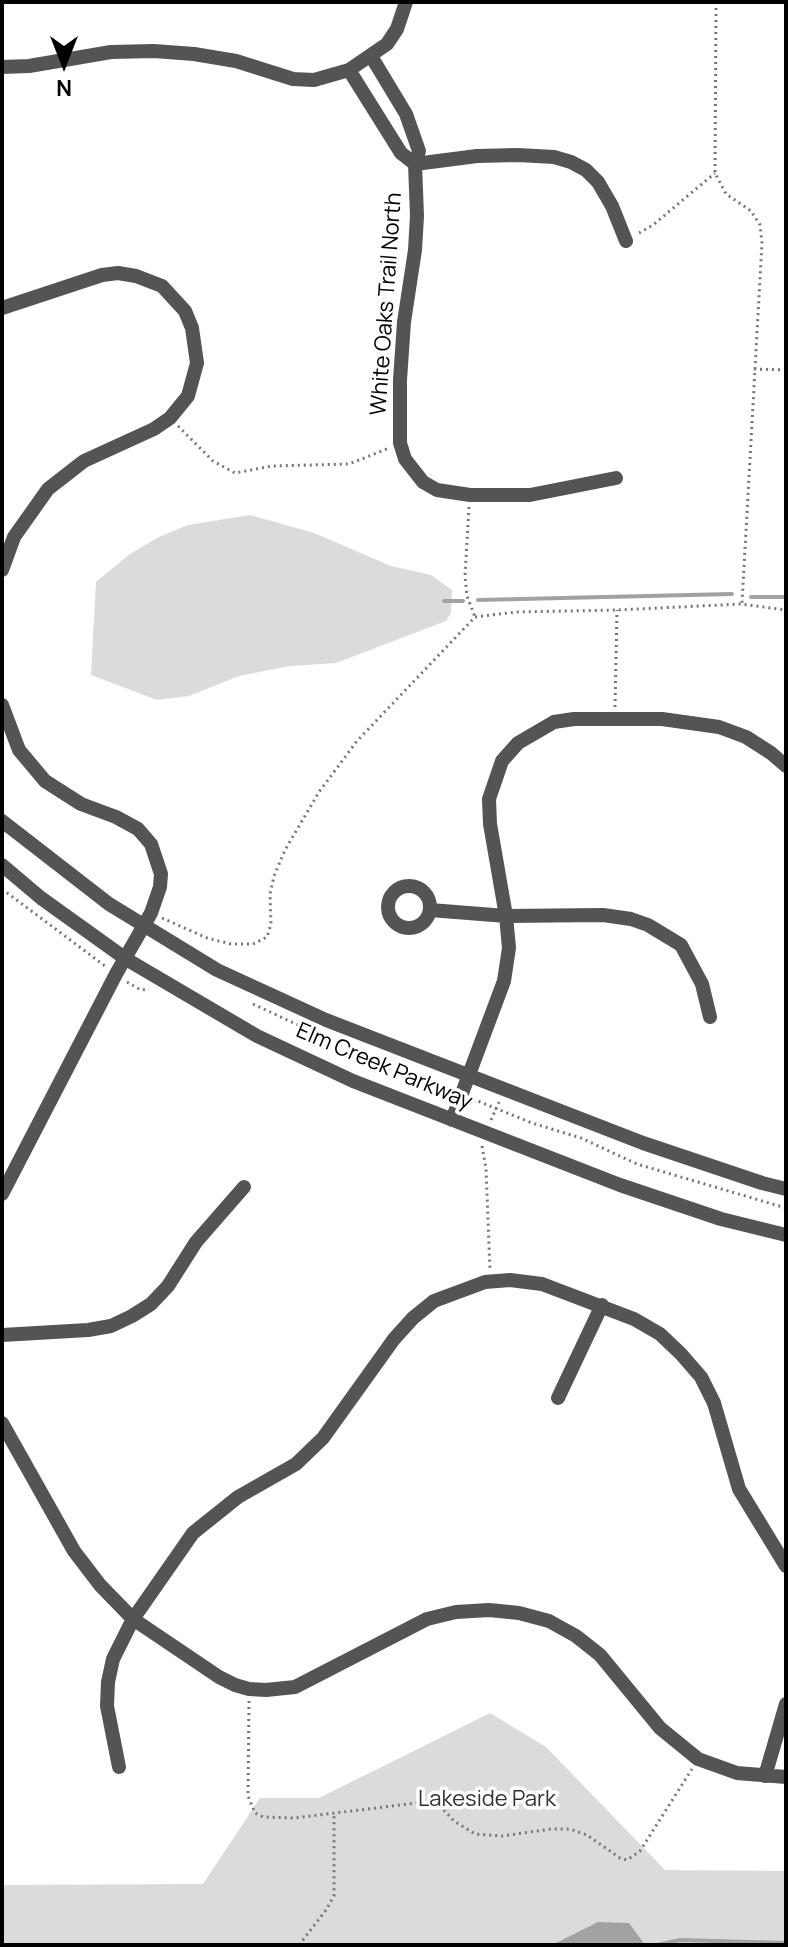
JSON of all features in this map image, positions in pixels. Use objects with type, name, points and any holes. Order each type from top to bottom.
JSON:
[{"type":"street","points":[[2,67],[29,66],[111,52],[154,51],[236,61],[293,79],[314,80],[349,70],[387,44],[397,29],[406,2]]},
{"type":"street","name":"White Oaks Trail North","points":[[371,56],[406,114],[419,151],[415,164],[417,216],[404,322],[400,443],[405,459],[423,482],[437,490],[470,495],[530,495],[616,478]]},
{"type":"street","name":"White Oaks Trail North","points":[[349,70],[401,153],[415,164]]},
{"type":"street","points":[[415,164],[477,156],[518,155],[554,157],[571,162],[586,170],[598,182],[626,241]]},
{"type":"street","points":[[2,308],[102,275],[118,273],[136,276],[162,286],[185,311],[192,328],[197,363],[188,396],[170,418],[154,429],[84,461],[48,489],[14,537],[2,570]]},
{"type":"street","points":[[2,705],[19,750],[45,781],[81,804],[138,829],[151,844],[161,874],[160,887],[148,920],[116,974],[2,1194]]},
{"type":"street","points":[[452,1120],[504,981],[509,948],[489,799],[502,761],[518,743],[554,722],[662,719],[719,727],[746,737],[786,766]]},
{"type":"street","name":"Elm Creek Parkway","points":[[2,821],[109,904],[148,920],[176,946],[217,970],[326,1020],[468,1076],[643,1143],[786,1189]]},
{"type":"street","name":"Elm Creek Parkway","points":[[2,865],[41,898],[126,959],[257,1036],[353,1081],[620,1185],[721,1219],[786,1235]]},
{"type":"street","points":[[430,910],[506,916],[603,915],[648,925],[681,945],[702,984],[710,1017]]},
{"type":"street","points":[[2,1335],[88,1330],[111,1326],[132,1316],[151,1304],[168,1286],[196,1242],[244,1187]]},
{"type":"street","points":[[119,1767],[107,1706],[113,1659],[133,1619],[193,1533],[238,1497],[296,1464],[323,1438],[394,1339],[413,1318],[434,1301],[459,1290],[510,1280],[542,1284],[602,1305],[660,1334],[701,1377],[714,1403],[739,1489],[786,1566]]},
{"type":"street","points":[[558,1398],[602,1305]]},
{"type":"street","points":[[2,1423],[74,1551],[100,1585],[133,1619],[219,1677],[249,1689],[279,1690],[309,1682],[427,1619],[456,1612],[489,1610],[519,1613],[549,1621],[576,1636],[600,1655],[660,1728],[698,1759],[737,1773],[786,1777]]},
{"type":"street","points":[[765,1776],[786,1704]]},
{"type":"path","points":[[716,2],[715,173],[726,194],[751,211],[760,225],[762,243],[741,604]]},
{"type":"path","points":[[626,241],[653,225],[715,173]]},
{"type":"path","points":[[753,369],[786,370]]},
{"type":"path","points":[[170,418],[213,461],[235,473],[272,466],[349,464],[400,443]]},
{"type":"path","points":[[470,495],[465,576],[467,596],[475,617]]},
{"type":"path","points":[[148,920],[231,944],[253,944],[267,937],[271,924],[270,894],[274,876],[285,850],[319,792],[357,741],[475,617],[516,612],[741,604],[786,610]]},
{"type":"path","points":[[615,719],[617,610]]},
{"type":"path","points":[[2,889],[141,990],[148,990],[156,978]]},
{"type":"path","points":[[176,946],[186,929]]},
{"type":"path","points":[[491,1282],[486,1169],[481,1150],[497,1108]]},
{"type":"path","points":[[249,1689],[247,1781],[250,1805],[263,1817],[276,1819],[425,1802],[442,1808],[454,1821],[475,1834],[502,1836],[570,1829],[587,1835],[627,1860],[640,1851],[698,1759]]},
{"type":"path","points":[[299,1945],[334,1896],[334,1813]]},
{"type":"green space","points":[[250,515],[314,533],[391,566],[431,575],[452,590],[451,613],[446,621],[336,663],[290,666],[239,676],[189,696],[157,700],[91,675],[96,582],[130,554],[159,537],[188,525]]},
{"type":"green space","name":"Lakeside Park","points":[[490,1713],[546,1747],[665,1870],[786,1871],[786,1945],[2,1945],[2,1885],[203,1884],[260,1798],[319,1798]]},
{"type":"shaded area","points":[[598,1922],[629,1923],[645,1945],[552,1945]]},
{"type":"waterway","points":[[478,600],[732,594]]},
{"type":"waterway","points":[[751,597],[786,597]]},
{"type":"waterway","points":[[444,601],[463,601]]},
{"type":"waterway","points":[[657,1945],[680,1940],[786,1943]]}]
